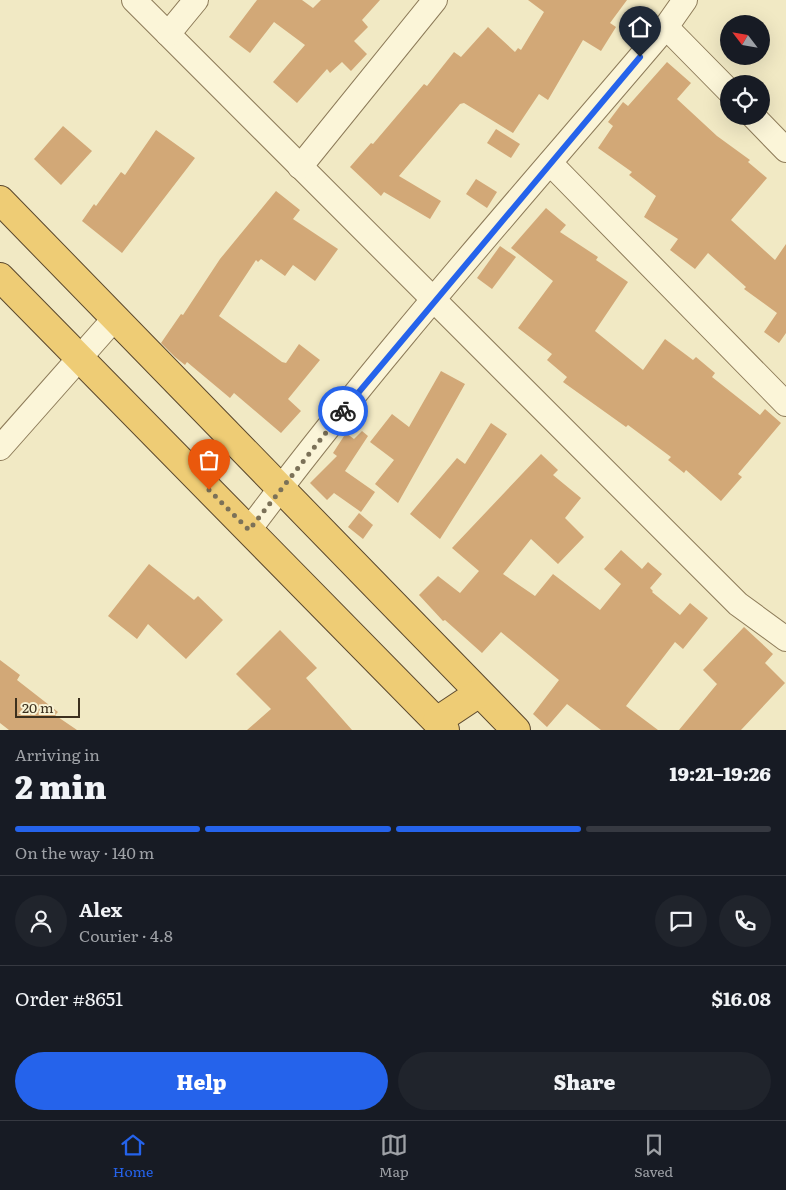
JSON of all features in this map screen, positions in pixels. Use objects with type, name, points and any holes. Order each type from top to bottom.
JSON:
[{"type":"highway","points":[[0,200],[516,730]]},
{"type":"highway","points":[[0,277],[441,726],[479,692]]},
{"type":"street","points":[[134,0],[738,604],[786,638]]},
{"type":"street","points":[[168,34],[196,0]]},
{"type":"street","points":[[300,167],[435,0]]},
{"type":"street","points":[[249,530],[280,488],[434,300],[666,27],[686,0]]},
{"type":"street","points":[[666,27],[720,83]]},
{"type":"street","points":[[762,125],[786,150]]},
{"type":"street","points":[[550,163],[786,404]]},
{"type":"street","points":[[0,448],[114,319]]},
{"type":"building","points":[[257,0],[302,0],[313,8],[321,0],[380,0],[362,20],[368,27],[354,41],[367,54],[351,71],[342,62],[330,73],[327,69],[297,103],[273,82],[305,45],[274,22],[250,53],[229,37]]},
{"type":"building","points":[[528,0],[627,0],[610,23],[616,27],[601,51],[583,40],[548,100],[539,94],[513,133],[464,103],[460,104],[399,176],[441,201],[430,219],[384,192],[381,196],[350,167],[371,143],[373,144],[424,84],[427,86],[454,52],[461,57],[488,27],[515,52],[518,48],[521,50],[544,12]]},
{"type":"building","points":[[667,62],[691,83],[677,99],[717,136],[750,160],[748,162],[767,178],[731,220],[775,260],[786,244],[786,333],[779,343],[764,332],[777,313],[744,289],[746,287],[708,253],[695,269],[670,250],[678,239],[644,217],[656,196],[629,175],[632,172],[598,148],[613,126],[608,122],[623,102],[628,106]]},
{"type":"building","points":[[63,126],[92,151],[61,185],[34,159]]},
{"type":"building","points":[[496,129],[520,144],[511,158],[487,143]]},
{"type":"building","points":[[156,130],[195,158],[122,253],[82,221],[94,204],[96,206],[121,172],[125,175]]},
{"type":"building","points":[[476,179],[497,192],[487,208],[466,194]]},
{"type":"building","points":[[276,191],[300,210],[293,219],[338,249],[315,281],[293,265],[285,276],[261,259],[258,262],[256,260],[219,316],[282,362],[286,363],[299,344],[320,360],[288,399],[301,411],[281,433],[234,393],[230,398],[187,362],[185,365],[161,343],[181,314],[183,315],[220,259]]},
{"type":"building","points":[[546,208],[566,225],[560,232],[598,257],[596,260],[628,282],[595,331],[643,370],[665,339],[693,360],[696,357],[715,373],[712,377],[760,415],[765,409],[781,423],[738,474],[742,477],[721,501],[686,470],[684,473],[668,460],[671,457],[628,425],[626,427],[563,382],[567,377],[547,360],[552,354],[518,328],[553,281],[511,248]]},
{"type":"building","points":[[500,246],[516,257],[492,289],[477,278]]},
{"type":"building","points":[[441,371],[465,384],[398,503],[375,484],[394,460],[370,442],[392,414],[409,427]]},
{"type":"building","points":[[491,423],[507,434],[440,539],[410,514],[457,458],[465,464]]},
{"type":"building","points":[[362,431],[368,436],[345,471],[375,492],[361,512],[334,493],[327,500],[310,483],[337,456],[333,453],[346,433],[354,439]]},
{"type":"building","points":[[541,454],[558,470],[553,475],[581,498],[565,518],[584,537],[558,564],[531,539],[503,574],[535,596],[553,574],[600,610],[621,584],[604,569],[621,550],[642,569],[648,562],[662,574],[650,588],[652,592],[680,615],[690,603],[708,618],[683,649],[675,642],[626,706],[658,730],[601,730],[567,704],[547,727],[533,714],[559,680],[501,632],[482,653],[445,620],[443,621],[419,595],[438,576],[460,593],[479,571],[452,548]]},
{"type":"building","points":[[359,513],[373,525],[363,539],[348,527]]},
{"type":"building","points":[[149,564],[194,600],[198,596],[223,620],[186,659],[148,624],[137,639],[108,616]]},
{"type":"building","points":[[744,627],[773,654],[765,663],[785,683],[741,730],[679,730],[717,684],[703,670]]},
{"type":"building","points":[[280,630],[317,668],[306,678],[352,730],[247,730],[271,709],[236,674]]},
{"type":"building","points":[[0,660],[20,675],[17,680],[58,712],[55,715],[77,730],[9,730],[0,723]]},
{"type":"way so far","points":[[209,490],[249,530],[280,488],[343,411]]},
{"type":"route","points":[[343,411],[434,300],[640,57]]}]
